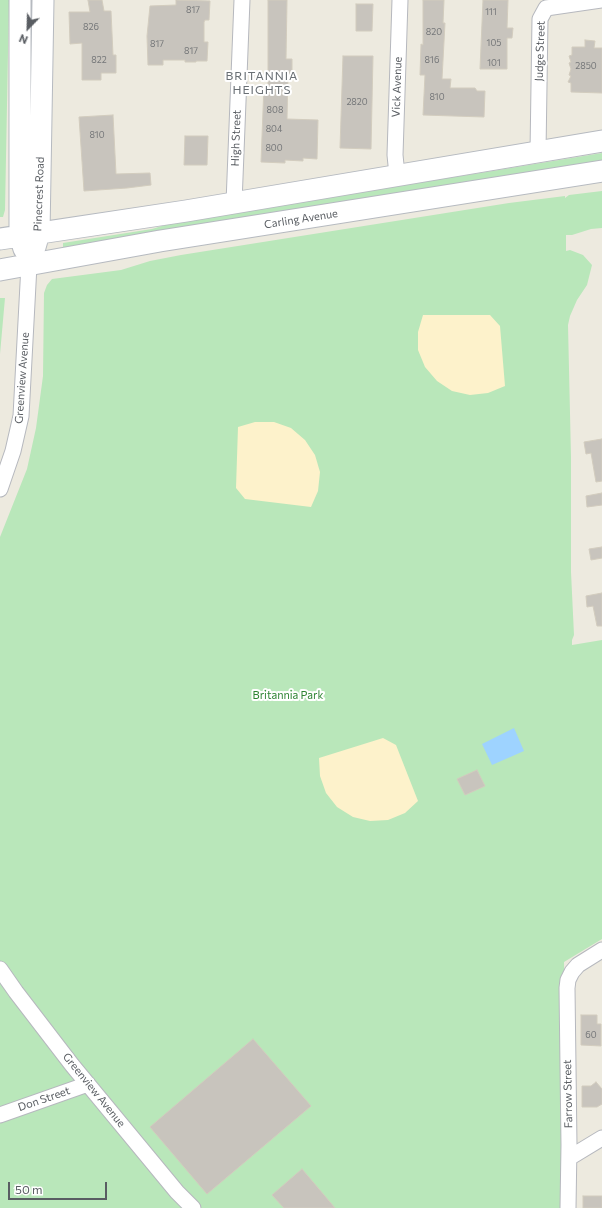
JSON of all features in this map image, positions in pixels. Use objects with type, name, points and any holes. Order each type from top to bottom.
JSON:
[{"type":"main road","name":"Pinecrest Road","points":[[20,0],[20,236],[29,265]]},
{"type":"main road","name":"Pinecrest Road","points":[[20,236],[43,0]]},
{"type":"main road","points":[[20,236],[234,203],[602,141]]},
{"type":"main road","name":"Carling Avenue","points":[[0,270],[160,241],[602,171]]},
{"type":"street","name":"High Street","points":[[234,203],[242,0]]},
{"type":"street","name":"Vick Avenue","points":[[397,175],[395,155],[400,0]]},
{"type":"street","name":"Judge Street","points":[[538,152],[540,19],[546,8],[602,0]]},
{"type":"street","name":"Greenview Avenue","points":[[0,489],[13,451],[21,416],[29,265]]},
{"type":"street","name":"Farrow Street","points":[[568,1208],[568,980],[578,965],[602,950]]},
{"type":"street","name":"Greenview Avenue","points":[[0,968],[16,992],[88,1084],[177,1192],[192,1208]]},
{"type":"street","name":"Don Street","points":[[0,1115],[88,1084]]},
{"type":"street","points":[[569,1158],[602,1138]]},
{"type":"green space","points":[[0,0],[9,0],[5,210],[3,217],[0,217]]},
{"type":"green space","points":[[602,153],[602,163],[70,249],[63,247],[63,243],[152,229],[175,222]]},
{"type":"green space","name":"Britannia Park","points":[[602,191],[602,228],[566,235],[566,251],[570,250],[583,255],[592,265],[587,285],[577,300],[568,325],[571,457],[571,572],[574,635],[572,645],[602,640],[602,939],[564,962],[567,1208],[0,1208],[0,537],[27,469],[36,428],[43,376],[44,293],[47,285],[52,279],[121,270],[150,261],[181,255],[509,203],[565,196],[565,198],[569,195]]},
{"type":"green space","points":[[0,298],[5,298],[0,354]]},
{"type":"sand","points":[[423,315],[490,315],[500,326],[505,386],[488,393],[470,395],[452,391],[437,381],[425,367],[418,350],[418,332]]},
{"type":"sand","points":[[255,422],[274,422],[291,428],[305,440],[315,455],[320,472],[318,491],[311,507],[245,499],[236,488],[238,427]]},
{"type":"sand","points":[[383,738],[396,745],[418,801],[405,813],[388,820],[370,821],[353,817],[337,807],[326,793],[320,776],[319,758]]},
{"type":"water","points":[[514,728],[524,751],[492,765],[482,744]]},
{"type":"building","points":[[88,0],[102,0],[104,11],[111,11],[113,55],[116,55],[116,73],[101,73],[101,80],[82,80],[82,43],[70,44],[69,12],[90,12]]},
{"type":"building","points":[[176,0],[210,1],[209,20],[205,20],[204,22],[204,42],[208,42],[207,61],[185,62],[185,60],[163,60],[163,65],[148,65],[147,36],[150,6],[176,5]]},
{"type":"building","points":[[268,0],[287,0],[286,59],[292,59],[292,76],[288,75],[287,119],[318,120],[317,159],[303,158],[303,161],[285,160],[285,163],[261,162],[264,85],[268,85]]},
{"type":"building","points":[[423,0],[444,0],[443,23],[445,23],[442,79],[451,79],[450,88],[475,88],[477,91],[485,91],[484,117],[423,115],[425,75],[420,75],[421,44],[423,45]]},
{"type":"building","points":[[483,0],[508,0],[507,28],[513,28],[512,38],[507,38],[507,69],[480,69]]},
{"type":"building","points":[[356,4],[373,4],[372,31],[356,31]]},
{"type":"building","points":[[585,40],[595,41],[594,48],[602,48],[602,93],[571,92],[571,83],[568,82],[571,76],[569,75],[571,69],[569,63],[571,62],[569,56],[572,55],[572,47],[585,47]]},
{"type":"building","points":[[343,56],[373,56],[371,149],[340,148]]},
{"type":"building","points":[[113,115],[116,174],[150,173],[151,185],[84,191],[79,117]]},
{"type":"building","points":[[185,136],[208,136],[207,165],[184,165]]},
{"type":"building","points":[[602,439],[602,481],[596,482],[591,453],[586,454],[584,442]]},
{"type":"building","points":[[602,493],[602,505],[587,507],[586,496]]},
{"type":"building","points":[[602,547],[602,558],[591,560],[589,549]]},
{"type":"building","points":[[602,593],[602,626],[597,626],[593,606],[587,607],[586,596]]},
{"type":"building","points":[[477,770],[485,786],[465,795],[457,779]]},
{"type":"building","points":[[581,1015],[597,1015],[597,1024],[601,1024],[601,1046],[581,1045]]},
{"type":"building","points":[[253,1039],[311,1106],[207,1194],[150,1127]]},
{"type":"building","points":[[596,1082],[602,1089],[602,1104],[597,1107],[582,1107],[582,1086],[591,1086]]},
{"type":"building","points":[[302,1169],[335,1208],[284,1208],[272,1195]]},
{"type":"building","points":[[583,1196],[602,1196],[602,1208],[583,1208]]},
{"type":"district","name":"BRITANNIA HEIGHTS","points":[[262,83]]}]
